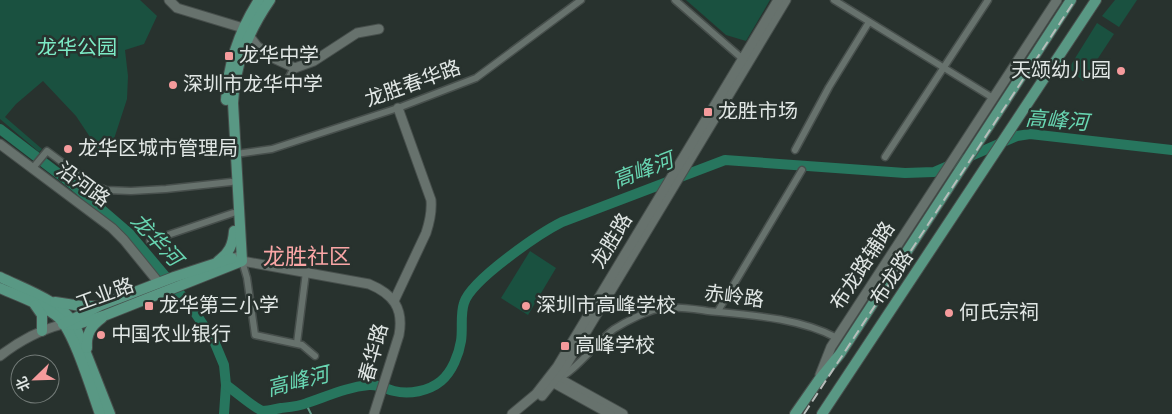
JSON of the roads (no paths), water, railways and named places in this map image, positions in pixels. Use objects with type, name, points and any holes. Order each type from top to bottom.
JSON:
[{"type":"main road","points":[[169,0],[177,8],[246,31],[254,43],[273,58],[294,68],[308,65],[357,33],[378,29]]},
{"type":"main road","points":[[239,259],[233,90],[246,31],[259,0]]},
{"type":"main road","points":[[239,259],[234,231],[226,111],[227,82],[234,50],[270,0]]},
{"type":"main road","name":"龙胜路","points":[[522,414],[539,399],[554,379],[675,184],[778,0]]},
{"type":"main road","name":"龙胜路","points":[[512,414],[554,379],[665,188],[786,0]]},
{"type":"main road","points":[[992,98],[1057,0]]},
{"type":"main road","name":"布龙路","points":[[795,414],[840,354],[1071,0]]},
{"type":"main road","name":"布龙路","points":[[822,414],[1096,0]]},
{"type":"main road","name":"布龙路辅路","points":[[818,381],[837,338],[992,98]]},
{"type":"main road","points":[[239,259],[369,284],[380,288],[394,301],[426,233],[432,209],[431,200],[398,108]]},
{"type":"main road","name":"沿河路","points":[[0,144],[112,228],[163,285]]},
{"type":"main road","points":[[213,264],[230,250],[234,231]]},
{"type":"main road","name":"工业路","points":[[177,281],[213,264],[239,259]]},
{"type":"main road","name":"工业路","points":[[70,322],[163,285],[239,259]]},
{"type":"main road","points":[[0,277],[62,309],[89,358],[110,414]]},
{"type":"main road","points":[[0,288],[70,322]]},
{"type":"main road","points":[[47,300],[104,310],[88,333],[89,358]]},
{"type":"main road","name":"春华路","points":[[374,414],[401,325],[401,317],[394,301]]},
{"type":"main road","points":[[35,304],[42,315],[42,331]]},
{"type":"main road","points":[[0,356],[21,341],[42,331],[70,322]]},
{"type":"main road","points":[[70,322],[71,339],[100,414]]},
{"type":"main road","points":[[554,379],[610,414]]},
{"type":"main road","points":[[554,379],[624,414]]},
{"type":"street","name":"龙胜春华路","points":[[236,154],[272,149],[398,108],[476,78],[581,0]]},
{"type":"street","points":[[675,0],[745,61]]},
{"type":"street","points":[[834,0],[992,98]]},
{"type":"street","points":[[885,157],[988,0]]},
{"type":"street","points":[[794,150],[829,87],[869,22]]},
{"type":"street","points":[[284,84],[294,68]]},
{"type":"street","points":[[33,167],[47,151],[93,185],[106,190],[166,188],[231,182]]},
{"type":"street","points":[[718,312],[802,170]]},
{"type":"street","points":[[150,241],[233,213]]},
{"type":"street","points":[[239,259],[247,278],[255,335],[297,343],[306,347],[315,356]]},
{"type":"street","points":[[297,343],[306,272]]},
{"type":"street","name":"赤岭路","points":[[554,379],[567,375],[603,338],[615,329],[662,308],[751,315],[811,326],[837,338]]},
{"type":"waterway","name":"龙华河","points":[[0,129],[72,184],[129,233],[192,308],[214,341],[224,365],[226,385],[224,414]]},
{"type":"waterway","name":"高峰河","points":[[226,385],[263,411],[301,405],[361,386],[376,385],[406,393],[431,387],[445,377],[457,357],[461,341],[463,308],[469,293],[507,258],[562,222],[725,160],[905,173],[934,172],[1017,136],[1030,134],[1172,150]]},
{"type":"waterway","points":[[306,404],[311,414]]},
{"type":"railway","points":[[804,414],[1075,0]]},
{"type":"place","name":"龙华中学","points":[[229,56]]},
{"type":"place","name":"天颂幼儿园","points":[[1121,71]]},
{"type":"place","name":"深圳市龙华中学","points":[[173,85]]},
{"type":"place","name":"龙胜市场","points":[[708,112]]},
{"type":"place","name":"龙华区城市管理局","points":[[68,149]]},
{"type":"place","name":"龙华第三小学","points":[[149,306]]},
{"type":"place","name":"深圳市高峰学校","points":[[526,306]]},
{"type":"place","name":"何氏宗祠","points":[[949,313]]},
{"type":"place","name":"中国农业银行","points":[[101,335]]},
{"type":"place","name":"高峰学校","points":[[565,346]]},
{"type":"district","name":"龙胜社区","points":[[307,257]]},
{"type":"park label","name":"龙华公园","points":[[77,48]]}]
